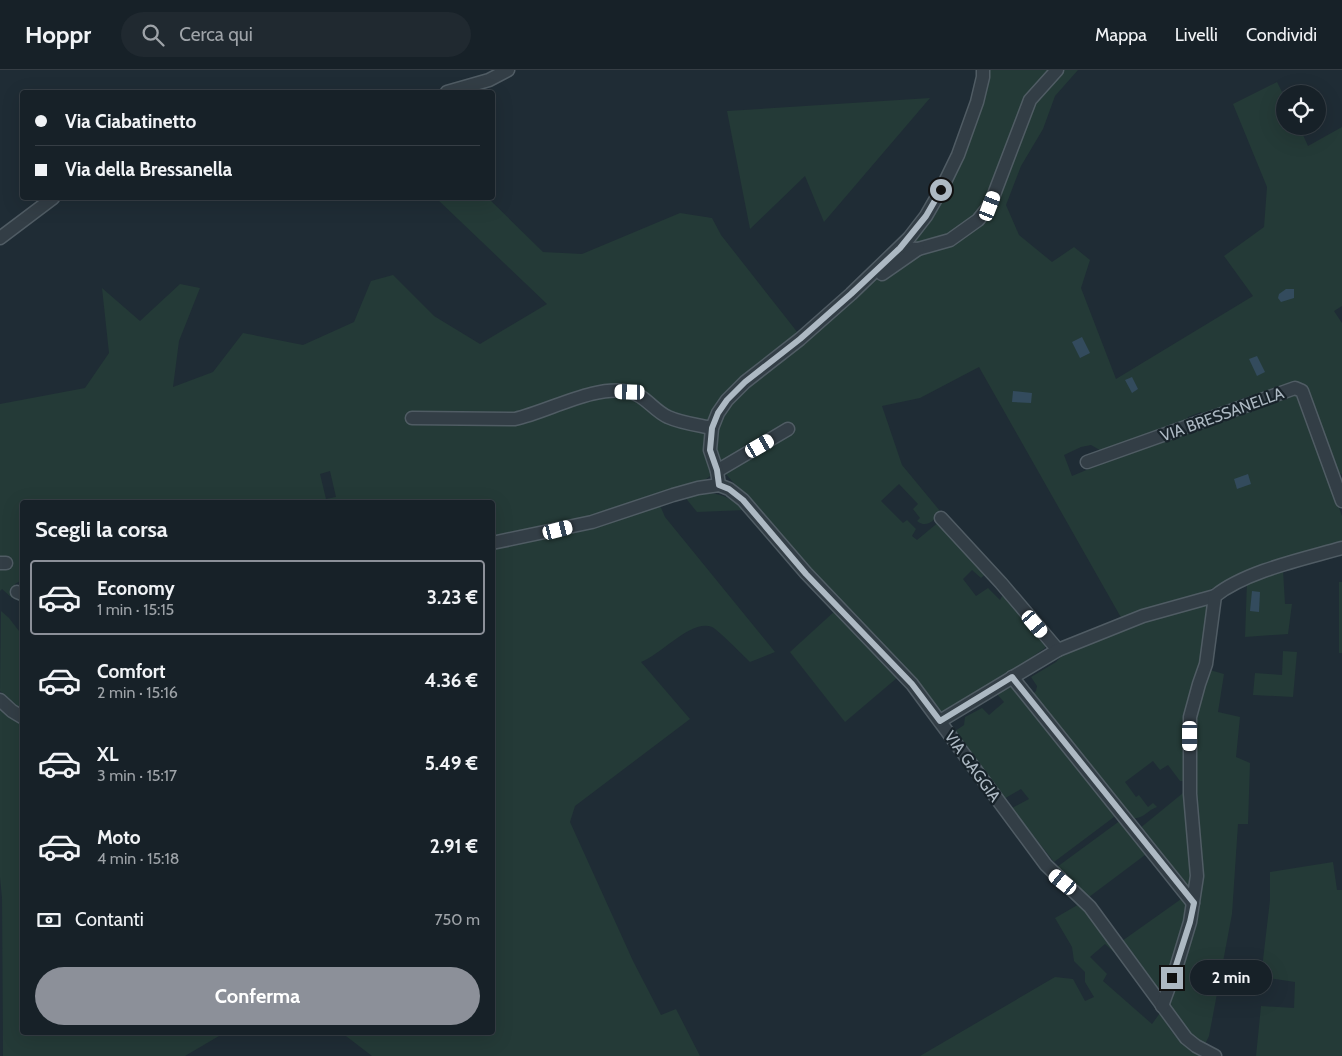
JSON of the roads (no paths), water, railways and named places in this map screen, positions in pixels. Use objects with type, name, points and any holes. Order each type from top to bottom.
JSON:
[{"type":"street","points":[[454,90],[489,80],[508,70]]},
{"type":"street","points":[[495,542],[592,522],[673,495],[698,488],[719,485],[717,470],[710,450],[712,428],[718,413],[727,400],[745,382],[800,339],[900,248],[926,216],[958,154],[977,102],[983,70]]},
{"type":"street","points":[[850,294],[918,249],[950,240],[978,220],[990,206],[1030,100],[1057,70]]},
{"type":"street","points":[[0,238],[48,201]]},
{"type":"street","points":[[900,248],[918,249]]},
{"type":"street","name":"VIA BRESSANELLA","points":[[1087,462],[1294,388],[1302,391],[1339,480],[1342,502]]},
{"type":"street","points":[[412,418],[516,418],[538,412],[579,396],[610,392],[630,392],[644,399],[667,417],[712,428]]},
{"type":"street","points":[[717,470],[788,429]]},
{"type":"street","name":"VIA GAGGIA","points":[[719,485],[729,489],[743,500],[806,574],[912,684],[1046,865],[1054,875],[1090,908],[1186,1038],[1196,1046],[1215,1056]]},
{"type":"street","points":[[941,518],[1001,583],[1058,650]]},
{"type":"street","points":[[940,721],[1058,650],[1143,616],[1215,596],[1227,586],[1256,575],[1342,548]]},
{"type":"street","points":[[1162,1006],[1178,965],[1190,922],[1198,876],[1190,794],[1190,718],[1206,664],[1215,596]]},
{"type":"street","points":[[1012,677],[1194,903]]},
{"type":"street","points":[[0,700],[20,716]]},
{"type":"water","points":[[1286,289],[1294,289],[1294,298],[1281,302],[1278,298],[1279,294]]},
{"type":"water","points":[[1082,337],[1090,353],[1080,358],[1072,342]]},
{"type":"water","points":[[1257,356],[1265,372],[1257,376],[1249,359]]},
{"type":"water","points":[[1132,377],[1138,389],[1132,393],[1125,380]]},
{"type":"water","points":[[1013,391],[1032,393],[1031,403],[1012,402]]},
{"type":"water","points":[[1248,474],[1251,484],[1237,489],[1234,479]]},
{"type":"water","points":[[1252,591],[1260,592],[1259,612],[1250,611]]}]
